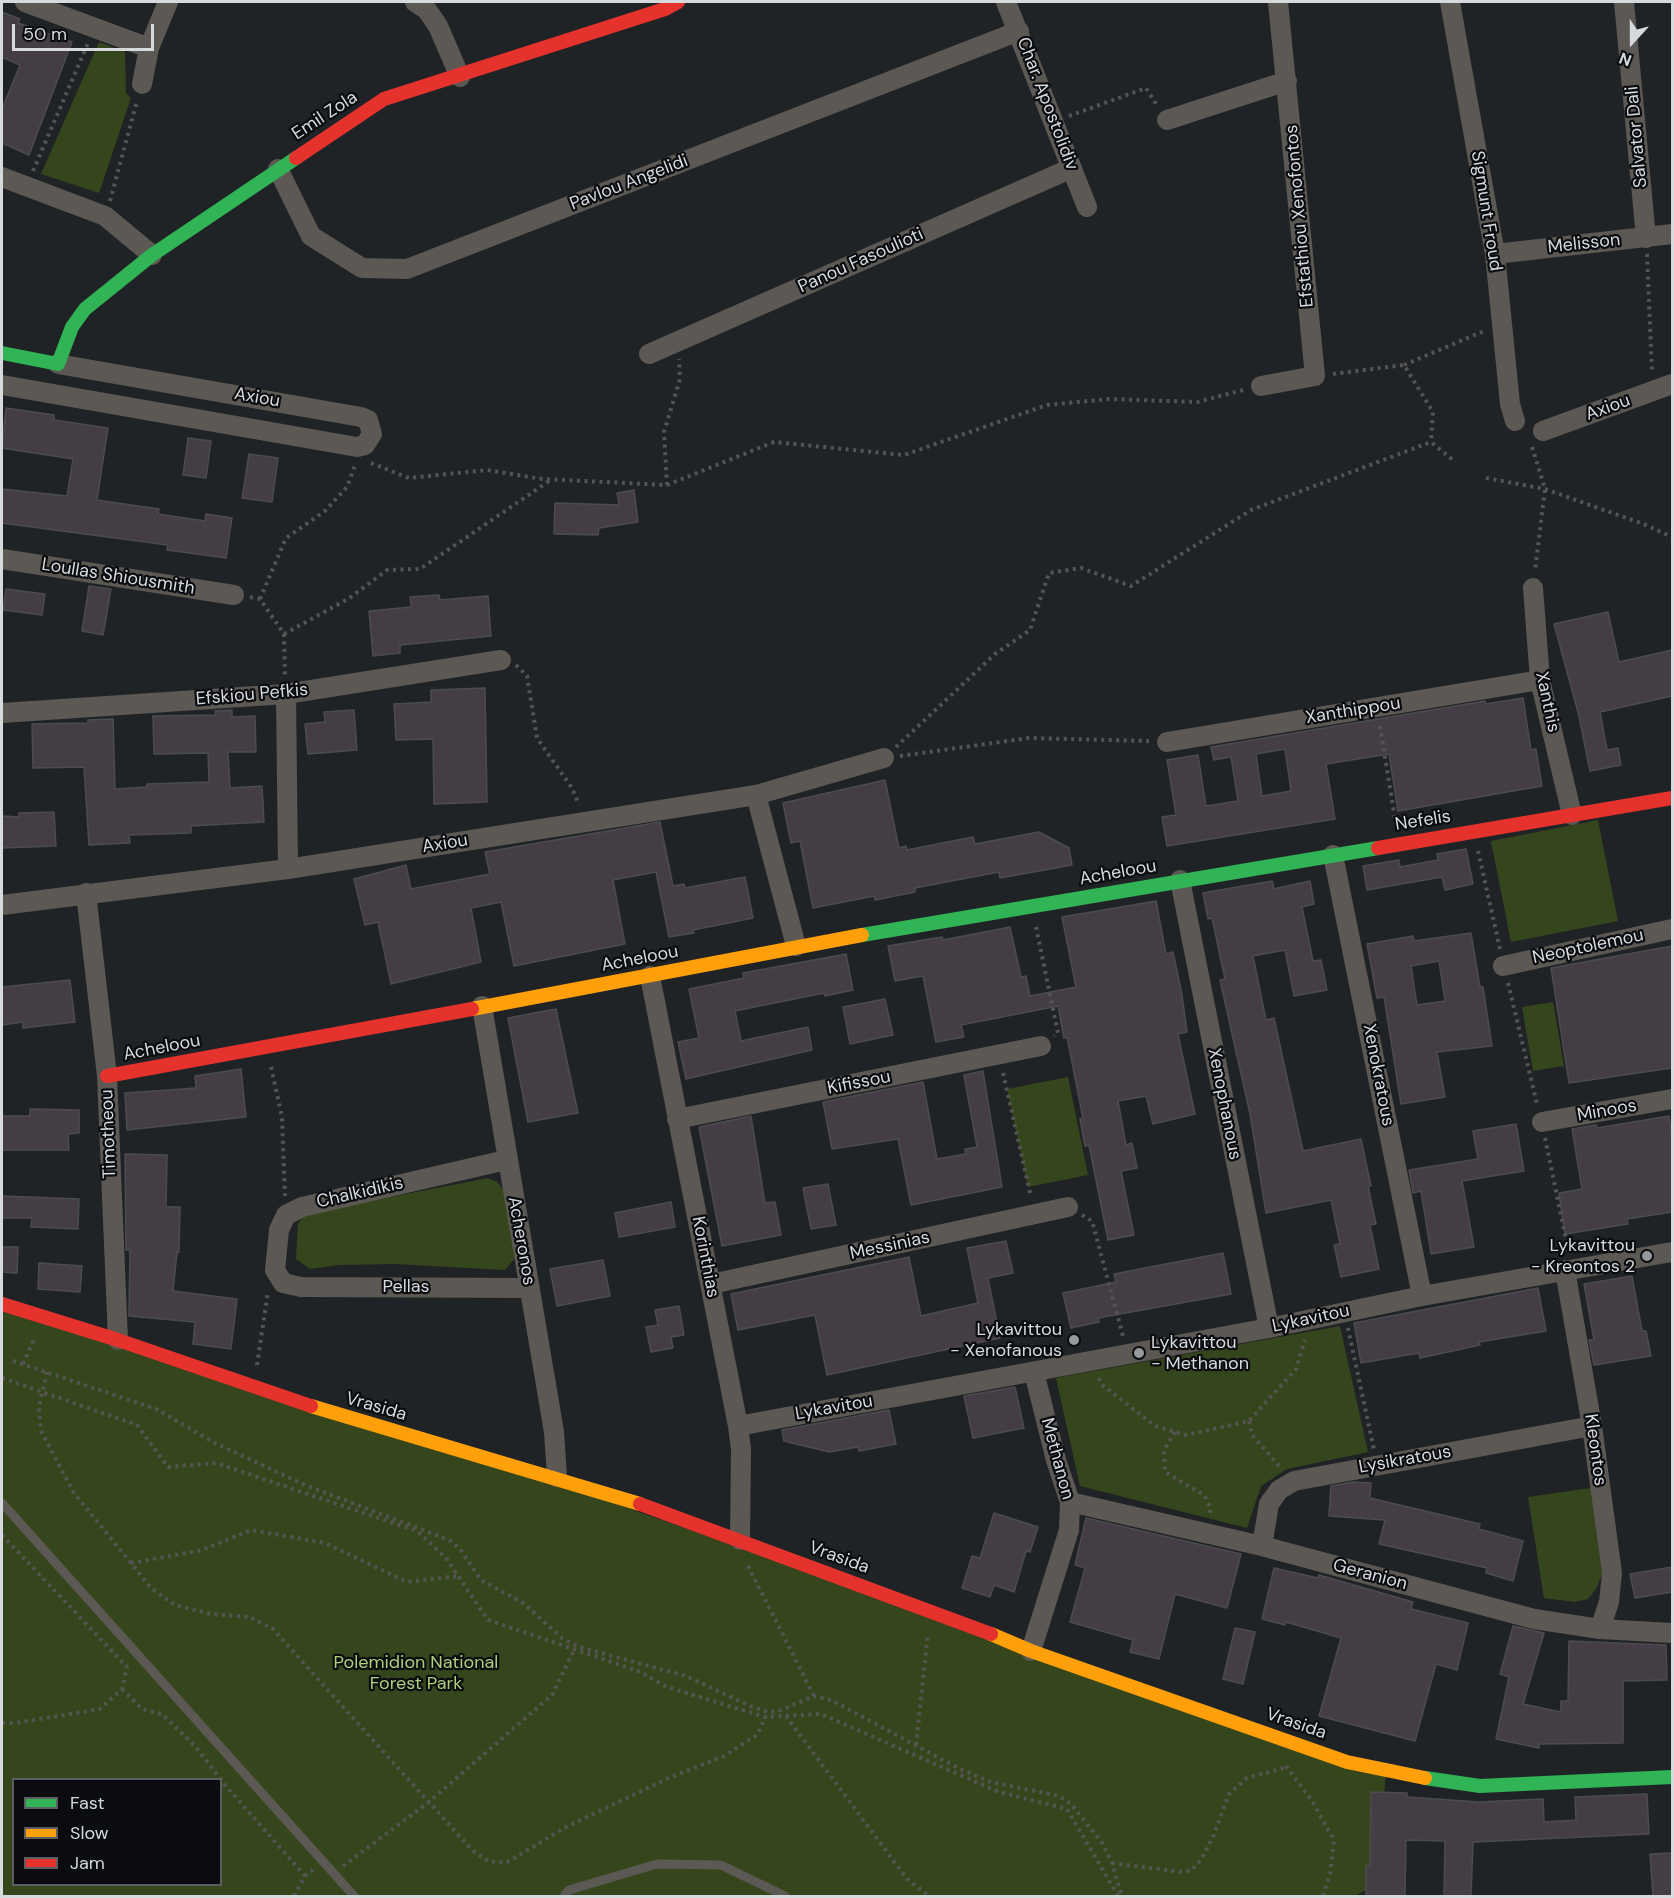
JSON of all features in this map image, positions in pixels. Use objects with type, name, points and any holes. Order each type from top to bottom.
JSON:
[{"type":"street","points":[[26,2],[149,48]]},
{"type":"street","points":[[142,84],[149,48],[168,2]]},
{"type":"street","points":[[415,2],[427,10],[438,26],[460,77]]},
{"type":"street","name":"Emil Zola","points":[[58,364],[72,327],[86,309],[152,255],[384,99],[460,77],[665,9],[678,2]]},
{"type":"street","name":"Char. Apostolidiv","points":[[1006,2],[1087,207]]},
{"type":"street","name":"Efstathiou Xenofontos","points":[[1278,2],[1315,376]]},
{"type":"street","name":"Sigmunt Froud","points":[[1450,2],[1495,254],[1510,404],[1515,421]]},
{"type":"street","name":"Salvator Dali","points":[[1624,2],[1646,238]]},
{"type":"street","name":"Pavlou Angelidi","points":[[278,169],[311,236],[362,268],[407,269],[1019,31]]},
{"type":"street","points":[[1167,120],[1287,81]]},
{"type":"street","name":"Panou Fasoulioti","points":[[649,354],[1072,168]]},
{"type":"street","points":[[2,177],[105,216],[152,255]]},
{"type":"street","name":"Melisson","points":[[1495,254],[1672,234]]},
{"type":"street","name":"Axiou","points":[[2,354],[361,417],[368,420],[372,434],[357,452],[2,385]]},
{"type":"street","points":[[1261,386],[1315,376]]},
{"type":"street","name":"Axiou","points":[[1537,435],[1672,384]]},
{"type":"street","name":"Loullas Shiousmith","points":[[2,559],[234,595]]},
{"type":"street","name":"Xanthis","points":[[1533,588],[1540,680],[1572,815]]},
{"type":"street","name":"Efskiou Pefkis","points":[[2,713],[286,694],[501,660]]},
{"type":"street","name":"Xanthippou","points":[[1167,742],[1540,680]]},
{"type":"street","points":[[286,694],[288,869]]},
{"type":"street","name":"Axiou","points":[[2,905],[288,869],[756,795],[884,758]]},
{"type":"street","points":[[756,795],[796,946]]},
{"type":"street","name":"Nefelis","points":[[1180,880],[1672,798]]},
{"type":"street","name":"Xenokratous","points":[[1333,855],[1422,1296]]},
{"type":"street","name":"Acheloou","points":[[107,1076],[650,976],[796,946],[1180,880]]},
{"type":"street","name":"Xenophanous","points":[[1180,880],[1269,1328]]},
{"type":"street","name":"Timotheou","points":[[86,893],[107,1076],[118,1340]]},
{"type":"street","name":"Neoptolemou","points":[[1503,966],[1672,929]]},
{"type":"street","name":"Korinthias","points":[[650,976],[738,1426],[741,1449],[740,1540]]},
{"type":"street","name":"Acheronos","points":[[482,1006],[506,1160],[554,1432],[557,1477]]},
{"type":"street","name":"Kifissou","points":[[677,1119],[1041,1046]]},
{"type":"street","name":"Minoos","points":[[1542,1122],[1672,1099]]},
{"type":"street","name":"Chalkidikis","points":[[286,1215],[302,1207],[506,1160]]},
{"type":"street","name":"Messinias","points":[[711,1284],[1068,1207]]},
{"type":"street","points":[[283,1283],[275,1270],[279,1230],[286,1215]]},
{"type":"street","name":"Lykavitou","points":[[738,1426],[1269,1328],[1422,1296],[1672,1252]]},
{"type":"street","name":"Kleontos","points":[[1569,1270],[1612,1573],[1609,1602],[1600,1629]]},
{"type":"street","name":"Pellas","points":[[283,1283],[301,1287],[529,1288]]},
{"type":"street","name":"Vrasida","points":[[2,1304],[118,1340],[317,1408],[557,1477],[740,1540],[954,1619],[1031,1651],[1347,1762],[1396,1773],[1480,1786],[1672,1777]]},
{"type":"street","name":"Methanon","points":[[1031,1651],[1069,1530],[1070,1502],[1056,1460],[1034,1371]]},
{"type":"street","name":"Lysikratous","points":[[1262,1546],[1269,1504],[1279,1490],[1294,1481],[1592,1426]]},
{"type":"street","name":"Geranion","points":[[1070,1502],[1262,1546],[1534,1619],[1600,1629],[1672,1633]]},
{"type":"lane","points":[[2,1503],[354,1896]]},
{"type":"lane","points":[[564,1896],[569,1890],[657,1864],[721,1865],[784,1896]]},
{"type":"path","points":[[27,187],[94,28]]},
{"type":"path","points":[[105,216],[142,84]]},
{"type":"path","points":[[1054,122],[1146,88],[1167,120]]},
{"type":"path","points":[[1646,238],[1652,391]]},
{"type":"path","points":[[1315,376],[1404,365],[1501,324]]},
{"type":"path","points":[[667,485],[664,432],[680,379],[679,341]]},
{"type":"path","points":[[1404,365],[1433,412],[1431,442]]},
{"type":"path","points":[[260,599],[286,538],[325,511],[347,487],[357,452],[409,478],[487,470],[552,480],[667,485],[774,442],[904,455],[1047,405],[1109,399],[1197,402],[1261,386]]},
{"type":"path","points":[[1533,588],[1545,489],[1537,435]]},
{"type":"path","points":[[1431,442],[1454,461]]},
{"type":"path","points":[[884,758],[995,654],[1030,630],[1049,573],[1082,568],[1131,586],[1251,510],[1431,442]]},
{"type":"path","points":[[1486,478],[1545,489],[1646,525],[1672,537]]},
{"type":"path","points":[[284,634],[348,599],[387,570],[420,569],[552,480]]},
{"type":"path","points":[[234,595],[260,599],[284,634],[286,694]]},
{"type":"path","points":[[501,660],[520,666],[527,676],[537,738],[572,788],[587,822]]},
{"type":"path","points":[[1377,707],[1399,844]]},
{"type":"path","points":[[884,758],[1029,738],[1167,742]]},
{"type":"path","points":[[1473,831],[1503,966],[1542,1122],[1569,1270]]},
{"type":"path","points":[[1032,906],[1058,1033],[1041,1046]]},
{"type":"path","points":[[266,1047],[282,1117],[286,1215]]},
{"type":"path","points":[[998,1054],[1036,1214]]},
{"type":"path","points":[[1068,1207],[1092,1221],[1128,1354]]},
{"type":"path","points":[[254,1386],[268,1292],[283,1283]]},
{"type":"path","points":[[1345,1312],[1378,1465]]},
{"type":"path","points":[[23,1364],[42,1316]]},
{"type":"path","points":[[1094,1361],[1101,1384],[1155,1426],[1186,1435],[1249,1421],[1296,1369],[1311,1319]]},
{"type":"path","points":[[34,1338],[46,1341]]},
{"type":"path","points":[[13,1361],[156,1408],[215,1443],[295,1480],[449,1540],[460,1549],[481,1580],[523,1603],[562,1638],[579,1647],[686,1676],[768,1712],[779,1711],[814,1696],[831,1700],[991,1782],[1059,1796],[1072,1805],[1102,1843],[1113,1863],[1120,1896]]},
{"type":"path","points":[[47,1372],[39,1407],[41,1431],[74,1493],[151,1588],[175,1605],[211,1614],[249,1617],[272,1628],[472,1850],[488,1861],[506,1863],[566,1827],[671,1777],[724,1756],[757,1736],[768,1712]]},
{"type":"path","points":[[2,1378],[137,1425],[168,1467],[216,1463],[417,1531],[446,1558],[488,1620],[638,1671],[667,1688],[765,1717],[822,1714],[999,1792],[1067,1809],[1120,1896]]},
{"type":"path","points":[[1249,1421],[1252,1435],[1264,1453],[1294,1481]]},
{"type":"path","points":[[1175,1432],[1164,1450],[1165,1472],[1204,1495],[1210,1509],[1204,1533]]},
{"type":"path","points":[[131,1563],[202,1550],[251,1530],[325,1542],[406,1582],[458,1576]]},
{"type":"path","points":[[2,1535],[127,1667],[122,1689],[100,1709],[16,1723],[2,1723]]},
{"type":"path","points":[[740,1540],[740,1552],[770,1605],[814,1696]]},
{"type":"path","points":[[915,1745],[928,1632]]},
{"type":"path","points":[[333,1873],[429,1802],[552,1695],[574,1650]]},
{"type":"path","points":[[122,1689],[142,1709],[162,1714],[195,1746],[220,1778]]},
{"type":"path","points":[[786,1716],[908,1879],[929,1896]]},
{"type":"path","points":[[1281,1760],[1312,1801],[1334,1840],[1330,1874],[1323,1896]]},
{"type":"path","points":[[1113,1863],[1182,1872],[1192,1870],[1201,1860],[1213,1837],[1229,1794],[1247,1778],[1288,1767]]},
{"type":"path","points":[[222,1781],[305,1876]]},
{"type":"path","points":[[294,1896],[305,1876],[323,1862]]},
{"type":"green space","points":[[99,42],[125,52],[126,93],[131,98],[99,193],[41,174]]},
{"type":"green space","points":[[1598,820],[1618,921],[1511,942],[1491,841]]},
{"type":"green space","points":[[1553,1002],[1564,1066],[1533,1071],[1522,1007]]},
{"type":"green space","points":[[1068,1077],[1088,1175],[1028,1187],[1007,1089]]},
{"type":"green space","points":[[488,1178],[497,1182],[504,1191],[515,1258],[505,1270],[395,1264],[339,1265],[310,1269],[296,1259],[298,1224],[304,1214]]},
{"type":"green space","name":"Polemidion National Forest Park","points":[[2,1308],[565,1486],[1386,1775],[1375,1885],[1355,1896],[2,1896]]},
{"type":"green space","points":[[1340,1326],[1368,1452],[1287,1469],[1261,1486],[1247,1528],[1080,1486],[1056,1378]]},
{"type":"green space","points":[[1591,1488],[1602,1574],[1596,1589],[1588,1599],[1575,1602],[1544,1598],[1528,1497]]},
{"type":"building","points":[[2,12],[20,19],[18,23],[72,42],[29,155],[2,143],[2,109],[20,65],[2,57]]},
{"type":"building","points":[[6,408],[54,415],[54,420],[108,428],[97,500],[159,509],[158,514],[205,521],[206,514],[232,518],[226,558],[167,550],[168,545],[2,523],[2,489],[67,496],[73,459],[2,448]]},
{"type":"building","points":[[188,438],[211,441],[206,478],[183,475]]},
{"type":"building","points":[[249,454],[278,458],[272,502],[242,498]]},
{"type":"building","points":[[634,490],[638,522],[599,528],[598,535],[554,534],[555,503],[619,505],[617,493]]},
{"type":"building","points":[[89,586],[111,589],[103,635],[82,631]]},
{"type":"building","points":[[6,589],[45,594],[42,615],[3,610]]},
{"type":"building","points":[[439,595],[440,600],[488,596],[491,636],[400,645],[400,653],[373,656],[369,611],[411,607],[410,597]]},
{"type":"building","points":[[1608,612],[1619,662],[1672,650],[1672,696],[1600,712],[1607,750],[1618,748],[1621,765],[1590,771],[1579,716],[1554,624]]},
{"type":"building","points":[[485,688],[487,802],[434,804],[433,739],[396,740],[394,704],[431,702],[431,690]]},
{"type":"building","points":[[1523,698],[1531,750],[1536,749],[1542,786],[1398,811],[1389,754],[1326,764],[1335,819],[1167,846],[1162,817],[1176,815],[1167,760],[1198,755],[1206,806],[1238,801],[1231,757],[1214,760],[1211,747],[1485,701],[1486,704]],"holes":[[[1285,749],[1291,791],[1262,796],[1256,754]]]},
{"type":"building","points":[[232,710],[232,717],[255,716],[256,752],[228,752],[230,788],[262,786],[264,822],[191,826],[191,833],[129,835],[130,843],[89,845],[84,767],[33,768],[32,724],[88,723],[88,720],[113,719],[115,789],[147,787],[147,784],[209,782],[208,753],[154,754],[153,716],[216,715],[215,711]]},
{"type":"building","points":[[354,710],[357,750],[308,754],[305,724],[325,722],[324,712]]},
{"type":"building","points":[[885,780],[899,848],[906,846],[907,850],[973,837],[975,844],[1039,832],[1069,848],[1072,865],[1000,878],[999,872],[915,888],[915,892],[875,900],[874,896],[813,908],[800,841],[791,843],[783,803]]},
{"type":"building","points":[[54,812],[56,846],[2,848],[2,816],[19,817],[19,813]]},
{"type":"building","points":[[660,822],[673,886],[684,884],[685,888],[745,877],[753,918],[669,937],[656,872],[613,880],[625,944],[514,966],[501,902],[471,908],[481,962],[391,984],[378,922],[365,925],[354,879],[406,865],[411,889],[490,874],[485,852]]},
{"type":"building","points":[[1466,849],[1473,884],[1445,890],[1442,877],[1367,890],[1363,866],[1399,860],[1400,867],[1438,860],[1437,854]]},
{"type":"building","points":[[1272,881],[1274,889],[1310,881],[1314,904],[1302,907],[1313,961],[1321,960],[1327,990],[1294,996],[1285,950],[1253,956],[1266,1020],[1274,1018],[1303,1151],[1361,1139],[1371,1186],[1368,1186],[1376,1224],[1370,1225],[1379,1269],[1341,1277],[1334,1245],[1340,1244],[1331,1200],[1266,1213],[1250,1114],[1220,980],[1225,979],[1212,918],[1208,919],[1203,893]]},
{"type":"building","points":[[1156,901],[1166,954],[1173,952],[1182,995],[1187,1032],[1178,1034],[1195,1114],[1153,1124],[1146,1096],[1118,1101],[1126,1145],[1132,1143],[1137,1168],[1121,1171],[1134,1235],[1108,1240],[1089,1145],[1085,1146],[1080,1119],[1083,1118],[1067,1037],[1064,1038],[1058,1006],[961,1025],[964,1037],[936,1042],[923,976],[895,981],[888,946],[942,937],[943,940],[1010,927],[1021,977],[1026,976],[1030,996],[1076,987],[1062,917]]},
{"type":"building","points":[[1471,933],[1480,987],[1483,987],[1492,1046],[1437,1052],[1445,1097],[1401,1104],[1384,997],[1377,998],[1367,944],[1413,936],[1414,941]],"holes":[[[1439,961],[1445,1001],[1417,1005],[1411,966]]]},
{"type":"building","points":[[1672,946],[1672,1068],[1569,1083],[1551,968]]},
{"type":"building","points":[[846,954],[853,990],[825,996],[824,993],[735,1011],[741,1041],[808,1027],[812,1050],[686,1079],[678,1042],[699,1038],[689,989],[744,978],[743,973]]},
{"type":"building","points":[[70,980],[75,1022],[23,1028],[23,1022],[2,1025],[2,987]]},
{"type":"building","points":[[885,999],[893,1035],[850,1044],[843,1007]]},
{"type":"building","points":[[556,1009],[578,1113],[528,1122],[508,1018]]},
{"type":"building","points":[[241,1069],[246,1117],[127,1130],[125,1093],[196,1088],[195,1076]]},
{"type":"building","points":[[983,1071],[1002,1187],[911,1205],[898,1139],[832,1149],[823,1102],[923,1082],[937,1159],[966,1154],[965,1149],[977,1147],[964,1075]]},
{"type":"building","points":[[30,1109],[79,1110],[79,1133],[68,1134],[69,1150],[2,1150],[2,1116],[30,1116]]},
{"type":"building","points":[[751,1116],[765,1203],[775,1202],[781,1235],[722,1246],[699,1127]]},
{"type":"building","points":[[1669,1116],[1672,1137],[1672,1212],[1627,1219],[1628,1224],[1565,1234],[1559,1193],[1582,1189],[1572,1129],[1596,1125],[1597,1128]]},
{"type":"building","points":[[1516,1124],[1524,1171],[1462,1181],[1474,1247],[1431,1254],[1421,1191],[1413,1193],[1409,1170],[1478,1159],[1473,1131]]},
{"type":"building","points":[[125,1154],[167,1155],[166,1207],[180,1207],[179,1252],[177,1252],[173,1291],[237,1299],[231,1349],[193,1344],[195,1322],[129,1316],[130,1250],[126,1250]]},
{"type":"building","points":[[828,1184],[836,1225],[811,1229],[803,1188]]},
{"type":"building","points":[[2,1196],[79,1199],[78,1229],[31,1227],[32,1218],[2,1218]]},
{"type":"building","points":[[671,1202],[675,1227],[619,1237],[615,1213]]},
{"type":"building","points":[[1006,1241],[1013,1273],[988,1278],[1000,1338],[827,1375],[815,1315],[738,1330],[731,1294],[909,1257],[921,1316],[978,1303],[967,1248]]},
{"type":"building","points":[[2,1247],[18,1247],[17,1273],[2,1272]]},
{"type":"building","points":[[1223,1253],[1231,1294],[1098,1318],[1099,1322],[1071,1328],[1063,1293],[1116,1282],[1114,1274]]},
{"type":"building","points":[[603,1260],[610,1296],[557,1306],[550,1269]]},
{"type":"building","points":[[39,1263],[82,1266],[80,1292],[38,1289]]},
{"type":"building","points":[[1632,1276],[1642,1331],[1646,1331],[1651,1356],[1594,1365],[1589,1340],[1594,1340],[1584,1284]]},
{"type":"building","points":[[1538,1288],[1546,1331],[1479,1342],[1480,1345],[1420,1358],[1419,1353],[1361,1363],[1354,1323]]},
{"type":"building","points":[[679,1306],[684,1335],[671,1337],[673,1348],[651,1352],[646,1327],[658,1325],[655,1310]]},
{"type":"building","points":[[1015,1387],[1024,1428],[973,1438],[964,1396]]},
{"type":"building","points":[[889,1410],[896,1444],[859,1451],[858,1447],[829,1452],[784,1441],[782,1430]]},
{"type":"building","points":[[1353,1482],[1371,1483],[1370,1498],[1480,1524],[1479,1529],[1523,1541],[1513,1581],[1486,1573],[1487,1568],[1379,1544],[1385,1520],[1329,1516],[1331,1486]]},
{"type":"building","points":[[994,1513],[1038,1527],[1030,1552],[1026,1551],[1014,1592],[994,1585],[990,1597],[962,1588],[972,1556],[980,1558]]},
{"type":"building","points":[[1086,1518],[1241,1554],[1227,1608],[1175,1594],[1159,1659],[1130,1652],[1133,1640],[1070,1622],[1085,1568],[1075,1565]]},
{"type":"building","points":[[1672,1567],[1672,1592],[1635,1598],[1630,1574]]},
{"type":"building","points":[[1274,1568],[1318,1578],[1319,1575],[1413,1602],[1411,1609],[1468,1623],[1457,1670],[1436,1664],[1415,1741],[1319,1716],[1341,1638],[1286,1622],[1285,1625],[1262,1619]]},
{"type":"building","points":[[1513,1626],[1544,1633],[1523,1704],[1561,1712],[1561,1701],[1568,1701],[1569,1641],[1666,1645],[1667,1680],[1623,1681],[1623,1743],[1539,1744],[1539,1748],[1496,1739],[1509,1677],[1500,1674]]},
{"type":"building","points":[[1235,1628],[1255,1632],[1243,1684],[1223,1679]]},
{"type":"building","points":[[1371,1792],[1407,1793],[1407,1797],[1479,1802],[1543,1799],[1544,1822],[1576,1820],[1575,1797],[1647,1794],[1649,1834],[1473,1842],[1471,1896],[1444,1896],[1445,1841],[1406,1840],[1405,1896],[1366,1896],[1366,1866],[1370,1866]]},
{"type":"building","points":[[1672,1853],[1672,1896],[1653,1896],[1650,1854]]},
{"type":"traffic: fast","points":[[2,353],[58,364],[72,327],[85,309],[152,255],[296,158]]},
{"type":"traffic: fast","points":[[862,935],[1378,848]]},
{"type":"traffic: fast","points":[[1425,1778],[1480,1786],[1672,1777]]},
{"type":"traffic: slow","points":[[472,1009],[862,935]]},
{"type":"traffic: slow","points":[[311,1406],[640,1504]]},
{"type":"traffic: slow","points":[[991,1634],[1031,1651],[1347,1762],[1425,1778]]},
{"type":"traffic: jam","points":[[296,158],[384,99],[665,9],[678,2]]},
{"type":"traffic: jam","points":[[1378,848],[1672,798]]},
{"type":"traffic: jam","points":[[107,1076],[472,1009]]},
{"type":"traffic: jam","points":[[2,1304],[118,1340],[311,1406]]},
{"type":"traffic: jam","points":[[640,1504],[991,1634]]},
{"type":"place","name":"Lykavittou - Kreontos 2","points":[[1647,1256]]},
{"type":"place","name":"Lykavittou - Xenofanous","points":[[1074,1340]]},
{"type":"place","name":"Lykavittou - Methanon","points":[[1139,1353]]}]
